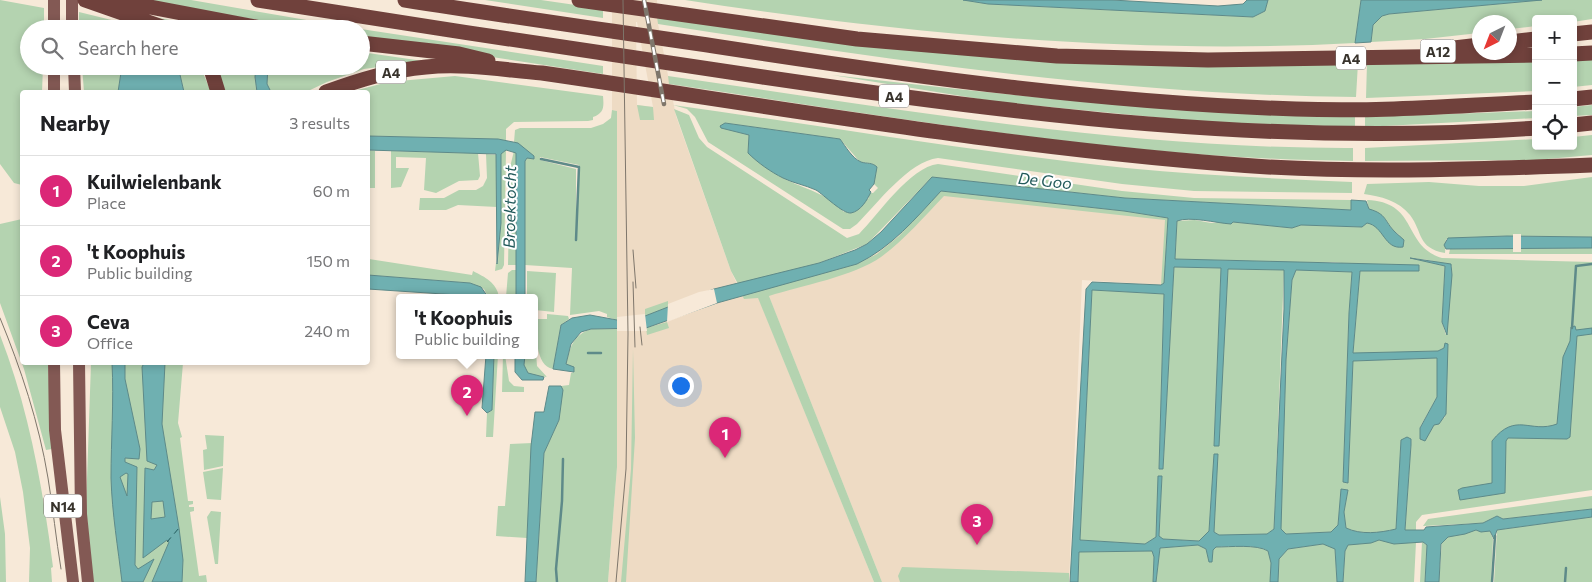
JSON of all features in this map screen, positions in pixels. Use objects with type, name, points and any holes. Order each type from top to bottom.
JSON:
[{"type":"highway","points":[[85,0],[142,20]]},
{"type":"highway","points":[[113,0],[219,20]]},
{"type":"highway","name":"A4","points":[[258,0],[772,78],[1030,114],[1281,134],[1398,135],[1532,128]]},
{"type":"highway","name":"A4","points":[[405,0],[827,63],[1050,92],[1194,104],[1298,109],[1410,109],[1532,102]]},
{"type":"highway","name":"A4","points":[[579,0],[865,40],[1057,56],[1208,60],[1532,55]]},
{"type":"highway","points":[[1577,34],[1592,32]]},
{"type":"highway","points":[[1517,41],[1532,39]]},
{"type":"highway","name":"A4","points":[[370,44],[459,54],[542,73]]},
{"type":"highway","name":"A12","points":[[1398,56],[1472,46]]},
{"type":"highway","points":[[1577,54],[1592,54]]},
{"type":"highway","name":"A4","points":[[331,90],[361,79],[428,67],[459,67],[542,73],[997,139],[1201,162],[1344,170],[1592,165]]},
{"type":"highway","points":[[213,75],[217,90]]},
{"type":"highway","points":[[1577,99],[1592,97]]},
{"type":"highway","points":[[1577,125],[1592,123]]},
{"type":"highway","name":"A4","points":[[1537,167],[1592,159]]},
{"type":"main road","points":[[54,0],[54,20]]},
{"type":"main road","points":[[72,0],[72,20]]},
{"type":"main road","points":[[54,75],[54,90]]},
{"type":"main road","points":[[74,75],[75,90]]},
{"type":"main road","name":"N14","points":[[54,365],[55,430],[73,582]]},
{"type":"main road","name":"N14","points":[[79,365],[81,514],[88,582]]},
{"type":"shaded area","points":[[612,0],[657,0],[658,24],[676,116],[731,271],[742,295],[756,292],[874,582],[608,582],[617,467],[615,270],[617,111],[612,110]],"holes":[[[637,22],[653,107],[637,105]]]},
{"type":"shaded area","points":[[941,191],[1124,211],[1168,218],[1164,283],[1161,285],[1082,280],[1069,582],[882,582],[766,289],[857,264],[899,236]]},
{"type":"green space","points":[[0,0],[44,8],[44,20],[20,20],[20,75],[43,75],[42,90],[20,90],[20,184],[14,183],[0,164]]},
{"type":"green space","points":[[144,0],[191,0],[307,20],[258,20]]},
{"type":"green space","points":[[485,0],[541,0],[603,9],[603,18]]},
{"type":"green space","points":[[685,0],[963,0],[989,4],[1253,17],[1265,11],[1268,0],[1361,0],[1355,43],[1187,46],[1103,44],[935,32],[851,23]]},
{"type":"green space","points":[[1542,0],[1592,0],[1592,19],[1577,21],[1577,15],[1532,15],[1532,26],[1517,28],[1517,15],[1472,15],[1472,34],[1371,42],[1373,25],[1382,16]]},
{"type":"green space","points":[[79,12],[111,20],[79,20]]},
{"type":"green space","points":[[148,16],[170,20],[156,20]]},
{"type":"green space","points":[[657,17],[812,39],[1358,63],[1356,97],[1268,95],[1093,83],[919,62],[658,24]]},
{"type":"green space","points":[[370,30],[603,66],[603,74],[370,38]]},
{"type":"green space","points":[[370,53],[423,61],[370,68]]},
{"type":"green space","points":[[1592,56],[1592,85],[1577,87],[1577,57]]},
{"type":"green space","points":[[1532,58],[1532,91],[1366,98],[1367,63]]},
{"type":"green space","points":[[83,75],[121,75],[118,90],[84,90]]},
{"type":"green space","points":[[180,75],[204,75],[210,90],[184,90]]},
{"type":"green space","points":[[217,75],[255,75],[257,90],[223,90]]},
{"type":"green space","points":[[268,75],[347,75],[310,90],[270,90],[267,84]]},
{"type":"green space","points":[[832,75],[963,90],[1158,108],[1355,117],[1355,127],[1205,122],[998,102]]},
{"type":"green space","points":[[455,76],[603,96],[603,106],[599,114],[593,117],[593,120],[588,121],[514,122],[506,129],[506,142],[498,139],[370,136],[370,90],[358,90],[388,82]]},
{"type":"green space","points":[[668,76],[924,113],[1095,134],[1267,147],[1353,148],[1353,161],[1181,153],[1010,134],[669,84]]},
{"type":"green space","points":[[637,105],[653,107],[654,120],[640,120]]},
{"type":"green space","points":[[673,105],[1069,162],[1182,173],[1352,182],[1352,193],[1194,191],[1122,184],[938,158],[927,161],[905,175],[857,224],[850,229],[843,229],[708,142],[695,117],[687,109]],"holes":[[[725,123],[840,139],[860,162],[873,164],[876,171],[874,184],[878,188],[873,193],[869,193],[869,198],[844,212],[830,200],[779,176],[748,153],[749,135],[722,128]]]},
{"type":"green space","points":[[1592,105],[1592,115],[1577,116],[1577,107]]},
{"type":"green space","points":[[674,109],[689,115],[699,138],[707,147],[847,238],[859,234],[906,182],[927,167],[938,164],[1122,191],[1194,198],[1351,200],[1351,210],[1125,198],[932,177],[867,244],[819,263],[738,284],[731,271]]},
{"type":"green space","points":[[612,110],[617,111],[617,320],[607,317],[607,314],[599,311],[570,315],[572,268],[525,265],[525,161],[530,154],[514,142],[515,130],[520,128],[591,128],[603,124],[611,118]],"holes":[[[540,157],[579,165],[576,241],[576,169],[540,160]]]},
{"type":"green space","points":[[1532,111],[1532,118],[1365,127],[1365,117]]},
{"type":"green space","points":[[1592,135],[1592,155],[1536,160],[1365,161],[1365,148],[1532,139],[1532,150],[1577,150],[1577,137]]},
{"type":"green space","points":[[370,150],[375,151],[375,188],[370,188]]},
{"type":"green space","points":[[506,150],[504,265],[502,269],[495,271],[496,263],[498,263],[501,154]]},
{"type":"green space","points":[[391,151],[478,153],[480,176],[478,180],[459,181],[436,193],[424,190],[426,158],[396,157],[396,168],[409,168],[401,187],[391,188]]},
{"type":"green space","points":[[514,151],[517,162],[516,265],[508,265],[510,167]]},
{"type":"green space","points":[[486,154],[497,155],[497,207],[458,205],[446,210],[419,210],[420,198],[444,198],[459,190],[476,190],[483,186],[487,178]]},
{"type":"green space","points":[[1592,177],[1592,237],[1507,236],[1446,239],[1445,253],[1436,251],[1425,243],[1406,210],[1383,198],[1364,194],[1367,184],[1429,182],[1479,186],[1524,186]]},
{"type":"green space","points":[[941,191],[1124,211],[1168,218],[1164,283],[1161,285],[1165,220],[944,196],[898,243],[870,264],[827,280],[769,296],[882,582],[874,582],[758,298],[744,299],[742,295],[857,264],[877,254],[899,236]]},
{"type":"green space","points":[[1367,200],[1384,203],[1395,208],[1403,216],[1421,244],[1429,252],[1442,258],[1592,262],[1592,490],[1422,515],[1416,522],[1416,530],[1405,530],[1411,445],[1401,441],[1396,529],[1371,533],[1358,532],[1346,528],[1344,512],[1348,490],[1341,489],[1338,525],[1331,532],[1286,534],[1280,529],[1286,360],[1292,280],[1296,270],[1352,272],[1343,482],[1348,483],[1353,361],[1437,358],[1437,397],[1420,427],[1420,439],[1425,440],[1434,425],[1445,417],[1447,380],[1444,348],[1438,351],[1353,354],[1360,271],[1419,271],[1332,262],[1295,263],[1175,259],[1177,221],[1233,222],[1292,228],[1301,225],[1362,227],[1367,223],[1374,224],[1380,231],[1400,235],[1395,232],[1380,214],[1369,210]],"holes":[[[1410,258],[1452,266],[1446,335],[1442,322],[1445,266]]]},
{"type":"green space","points":[[20,219],[20,358],[0,303],[0,224]]},
{"type":"green space","points":[[1592,248],[1592,254],[1449,254],[1450,249]]},
{"type":"green space","points":[[370,259],[472,275],[473,271],[493,284],[498,294],[486,294],[484,289],[470,283],[370,275]]},
{"type":"green space","points":[[1174,267],[1221,268],[1214,445],[1218,446],[1228,269],[1284,270],[1274,529],[1267,534],[1219,535],[1214,532],[1215,454],[1209,531],[1199,541],[1163,539],[1159,537],[1162,476],[1159,476],[1156,537],[1145,544],[1080,540],[1092,290],[1164,294],[1159,468],[1163,469]]},
{"type":"green space","points":[[516,270],[516,294],[506,294],[508,273]]},
{"type":"green space","points":[[527,271],[556,273],[554,312],[538,310],[538,294],[527,294]]},
{"type":"green space","points":[[668,301],[668,307],[645,316],[645,309]]},
{"type":"green space","points":[[547,314],[568,316],[569,319],[561,325],[553,369],[547,367],[543,362],[538,348],[538,319],[547,319]]},
{"type":"green space","points":[[667,322],[669,328],[647,335],[646,328]]},
{"type":"green space","points":[[591,329],[617,329],[617,467],[608,582],[536,582],[544,453],[559,420],[561,386],[569,385],[571,373],[574,372],[566,365],[571,347],[576,338]]},
{"type":"green space","points":[[0,335],[19,392],[34,449],[53,567],[51,568],[52,582],[29,582],[30,548],[23,492],[15,452],[0,407]]},
{"type":"green space","points":[[633,349],[635,438],[626,582],[621,582],[631,469]]},
{"type":"green space","points":[[494,359],[498,359],[493,437],[486,437],[487,413],[492,410]]},
{"type":"green space","points":[[503,359],[506,359],[509,381],[514,386],[524,387],[524,392],[502,392]]},
{"type":"green space","points":[[525,359],[536,359],[537,366],[547,377],[528,374],[524,365]]},
{"type":"green space","points":[[23,365],[48,365],[52,449],[46,450]]},
{"type":"green space","points":[[91,365],[183,365],[178,423],[182,437],[180,438],[188,501],[193,501],[193,504],[189,505],[189,507],[194,507],[194,511],[190,512],[199,576],[206,575],[207,582],[93,582],[86,508]]},
{"type":"green space","points":[[205,435],[224,436],[223,466],[204,470],[203,450],[207,449]]},
{"type":"green space","points":[[532,443],[527,538],[496,536],[498,506],[505,506],[510,444]]},
{"type":"green space","points":[[223,468],[221,500],[207,499],[203,472]]},
{"type":"green space","points":[[1592,496],[1592,509],[1503,519],[1497,516],[1483,523],[1423,526],[1428,519]]},
{"type":"green space","points":[[0,497],[5,534],[6,582],[0,582]]},
{"type":"green space","points":[[211,511],[221,512],[218,564],[215,564],[207,517]]},
{"type":"green space","points":[[1592,517],[1592,582],[1494,582],[1497,530]]},
{"type":"green space","points":[[1472,530],[1490,531],[1493,539],[1491,582],[1439,582],[1442,540]]},
{"type":"green space","points":[[1379,540],[1395,543],[1416,542],[1414,582],[1343,582],[1345,551],[1348,544]]},
{"type":"green space","points":[[1422,542],[1427,545],[1425,582],[1420,582]]},
{"type":"green space","points":[[1323,544],[1335,548],[1337,582],[1278,582],[1279,559],[1288,549]]},
{"type":"green space","points":[[1198,545],[1206,549],[1209,561],[1211,562],[1213,550],[1216,547],[1257,547],[1268,551],[1271,563],[1270,582],[1156,582],[1160,548]]},
{"type":"green space","points":[[1152,551],[1154,557],[1153,582],[1078,582],[1079,552]]},
{"type":"green space","points":[[902,567],[1069,573],[1069,582],[900,582],[898,576]]},
{"type":"water","points":[[963,0],[1112,0],[1218,6],[1243,4],[1247,0],[1268,0],[1265,11],[1253,17],[988,4]]},
{"type":"water","points":[[1361,0],[1542,0],[1389,14],[1382,16],[1373,25],[1371,42],[1355,43]]},
{"type":"water","points":[[121,75],[180,75],[184,90],[118,90]]},
{"type":"water","points":[[255,75],[268,75],[267,84],[270,90],[257,90]]},
{"type":"water","points":[[725,123],[840,139],[855,158],[877,167],[874,184],[869,190],[871,192],[866,202],[855,212],[848,213],[816,190],[783,178],[760,164],[748,153],[749,135],[721,128],[720,126]]},
{"type":"water","points":[[370,136],[498,139],[518,143],[534,156],[534,159],[527,158],[525,161],[525,294],[516,294],[516,153],[506,150],[501,154],[501,223],[497,264],[496,154],[370,150]]},
{"type":"water","points":[[932,177],[1125,198],[1351,210],[1351,200],[1366,201],[1369,209],[1379,213],[1404,240],[1403,247],[1392,245],[1377,228],[1367,223],[1362,227],[1301,225],[1292,228],[1233,222],[1231,224],[1196,219],[1177,221],[1175,259],[1419,265],[1419,271],[1360,271],[1353,353],[1438,351],[1444,348],[1445,343],[1448,344],[1446,414],[1439,424],[1434,425],[1425,441],[1420,439],[1420,428],[1437,397],[1437,358],[1353,361],[1348,483],[1343,482],[1352,272],[1296,270],[1292,280],[1286,360],[1281,529],[1286,534],[1331,532],[1338,525],[1341,489],[1348,490],[1344,512],[1346,528],[1370,533],[1396,529],[1401,440],[1407,437],[1411,439],[1411,445],[1405,530],[1424,530],[1426,527],[1483,523],[1497,516],[1503,519],[1592,509],[1592,517],[1497,530],[1494,539],[1490,531],[1481,532],[1476,530],[1448,537],[1441,544],[1439,582],[1425,582],[1427,545],[1423,542],[1394,544],[1379,540],[1371,543],[1348,545],[1345,551],[1343,582],[1337,582],[1335,549],[1323,544],[1288,549],[1279,559],[1278,582],[1270,582],[1271,563],[1268,551],[1257,547],[1216,547],[1213,550],[1212,562],[1209,562],[1206,549],[1198,545],[1160,548],[1156,582],[1153,582],[1154,557],[1152,551],[1079,552],[1078,582],[1070,582],[1086,289],[1092,282],[1161,285],[1164,283],[1168,218],[1124,211],[941,191],[892,241],[857,264],[717,303],[646,328],[591,329],[581,332],[571,344],[566,364],[574,367],[574,372],[553,369],[561,325],[572,318],[590,315],[617,320],[645,316],[714,289],[819,263],[867,244],[881,232]],"holes":[[[1174,267],[1221,268],[1214,446],[1219,446],[1228,269],[1284,270],[1284,309],[1274,529],[1267,534],[1219,535],[1214,532],[1218,454],[1214,454],[1209,531],[1199,541],[1163,539],[1159,536],[1162,476],[1158,476],[1156,537],[1145,544],[1080,540],[1092,290],[1164,294],[1159,469],[1163,469]]]},
{"type":"water","points":[[1507,236],[1592,237],[1592,248],[1446,249],[1444,245],[1448,238]]},
{"type":"water","points":[[1410,258],[1451,264],[1452,275],[1447,335],[1442,322],[1445,266]]},
{"type":"water","points":[[370,275],[470,283],[481,287],[486,294],[443,294],[370,289]]},
{"type":"water","points":[[1575,326],[1576,330],[1592,328],[1592,334],[1577,336],[1570,437],[1567,439],[1508,438],[1506,441],[1505,493],[1460,500],[1458,490],[1492,483],[1492,441],[1501,432],[1508,427],[1516,425],[1539,427],[1557,424],[1563,357],[1570,341],[1571,327]]},
{"type":"water","points":[[486,359],[494,359],[492,410],[487,413],[482,408]]},
{"type":"water","points":[[515,359],[525,359],[524,365],[528,373],[544,377],[543,380],[522,380],[515,372]]},
{"type":"water","points":[[112,365],[125,365],[125,379],[140,449],[139,459],[125,458],[125,462],[137,467],[135,565],[138,569],[154,559],[143,582],[122,582],[111,478]],"holes":[[[126,473],[128,474],[127,496],[120,477]]]},
{"type":"water","points":[[143,365],[165,365],[162,424],[179,528],[183,560],[182,582],[152,582],[169,542],[167,540],[143,558],[145,468],[154,470],[157,465],[147,461],[142,367]],"holes":[[[163,501],[165,517],[151,519],[152,502]]]},
{"type":"water","points":[[549,386],[561,386],[563,390],[559,420],[544,453],[536,582],[525,582],[531,446],[535,412],[544,412]]},
{"type":"pier","points":[[1513,234],[1521,234],[1521,252],[1513,252]]},
{"type":"pier","points":[[714,289],[717,303],[667,322],[668,304],[699,292]]},
{"type":"pier","points":[[645,314],[647,331],[617,331],[617,317]]},
{"type":"waterway","points":[[541,159],[579,167],[576,240]]},
{"type":"waterway","points":[[1572,328],[1576,266],[1592,264]]},
{"type":"waterway","points":[[588,353],[601,353]]},
{"type":"waterway","points":[[557,582],[556,569],[562,501],[563,459]]},
{"type":"waterway","points":[[1492,582],[1495,536]]},
{"type":"waterway","points":[[1565,582],[1566,568]]},
{"type":"ferry route","points":[[167,542],[179,528]]},
{"type":"tram line","points":[[616,582],[626,469],[628,334],[623,0]]},
{"type":"tram line","points":[[633,250],[636,288]]},
{"type":"tram line","points":[[633,282],[635,347]]},
{"type":"tram line","points":[[0,318],[22,377],[40,437],[61,569]]},
{"type":"tram line","points":[[640,327],[642,345]]},
{"type":"railway","points":[[644,0],[664,104]]},
{"type":"place","name":"'t Koophuis","points":[[467,416]]},
{"type":"place","name":"Kuilwielenbank","points":[[725,458]]},
{"type":"place","name":"Ceva","points":[[977,545]]},
{"type":"water label","name":"De Goo","points":[[1045,180]]},
{"type":"water label","name":"Broektocht","points":[[509,207]]}]
